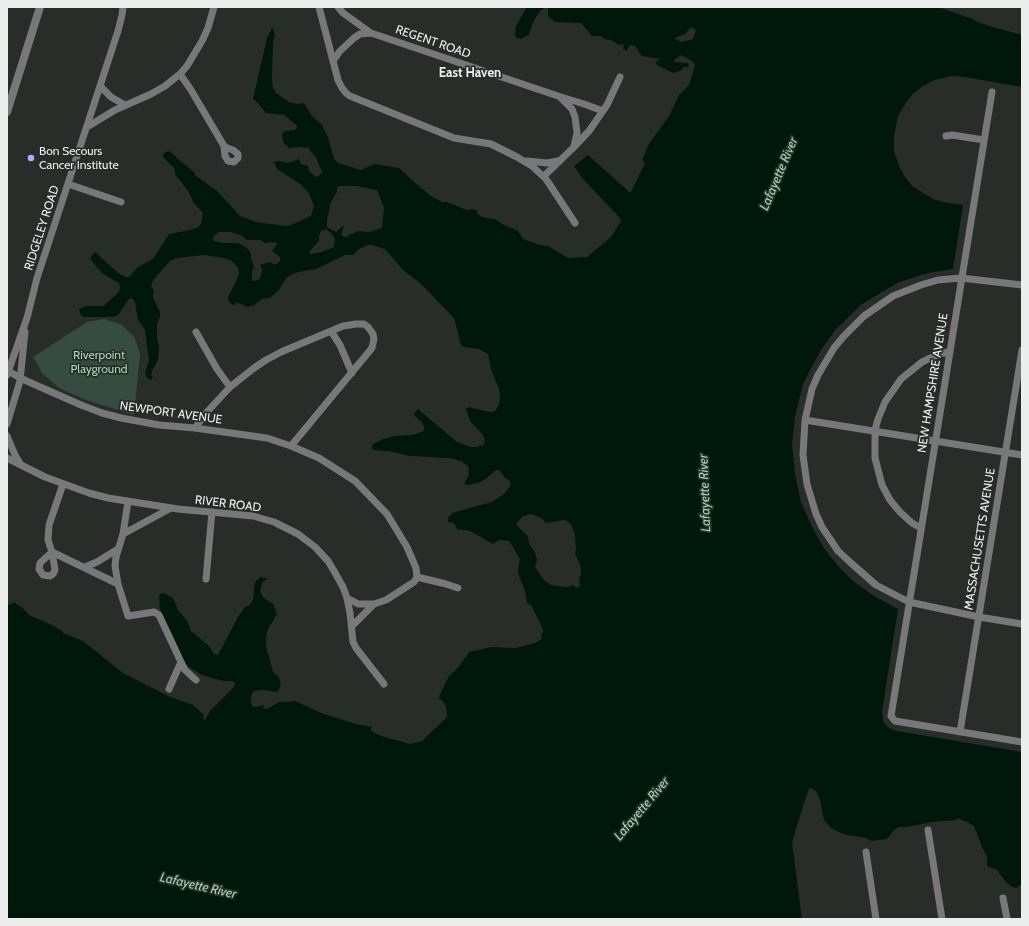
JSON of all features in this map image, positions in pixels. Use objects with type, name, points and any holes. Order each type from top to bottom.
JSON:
[{"type":"street","points":[[7,112],[40,7]]},
{"type":"street","name":"RIDGELEY ROAD","points":[[8,372],[27,318],[37,278],[118,31],[123,7]]},
{"type":"street","points":[[87,127],[125,105],[151,94],[169,84],[180,74],[187,66],[202,41],[208,28],[214,7]]},
{"type":"street","points":[[319,7],[339,84],[346,93],[350,96],[454,138],[491,144],[525,161],[544,176],[575,223]]},
{"type":"street","name":"REGENT ROAD","points":[[338,7],[347,16],[371,33],[603,111]]},
{"type":"street","points":[[333,61],[340,50],[354,38],[360,34],[371,33]]},
{"type":"street","points":[[180,74],[224,146]]},
{"type":"street","points":[[544,176],[589,130],[603,111],[620,77]]},
{"type":"street","points":[[100,86],[111,97],[125,105]]},
{"type":"street","name":"NEW HAMPSHIRE AVENUE","points":[[960,732],[922,727],[895,721],[893,720],[891,713],[992,92]]},
{"type":"street","points":[[561,97],[572,109],[575,117],[577,133],[573,148]]},
{"type":"street","points":[[946,136],[984,140]]},
{"type":"street","points":[[525,161],[547,163],[560,160]]},
{"type":"street","points":[[68,184],[121,202]]},
{"type":"street","points":[[1022,285],[961,278],[938,280],[907,290],[880,304],[864,316],[844,336],[826,361],[812,389],[805,420],[803,438],[804,470],[811,501],[822,527],[838,551],[864,576],[882,589],[908,602],[979,617],[1022,624]]},
{"type":"street","name":"RIDGELEY ROAD","points":[[7,424],[20,378],[27,318]]},
{"type":"street","points":[[195,428],[230,387],[248,372],[266,360],[281,352],[349,324],[364,324],[373,334],[374,339],[372,348],[291,446]]},
{"type":"street","points":[[331,331],[340,345],[352,373]]},
{"type":"street","points":[[196,332],[217,369],[230,387]]},
{"type":"street","name":"MASSACHUSETTS AVENUE","points":[[960,732],[1022,350]]},
{"type":"street","points":[[921,528],[912,523],[900,512],[890,500],[882,485],[875,458],[875,430],[884,402],[900,379],[922,362],[939,354],[949,352]]},
{"type":"street","name":"NEWPORT AVENUE","points":[[8,372],[102,413],[159,425],[195,428],[267,438],[291,446],[326,462],[356,482],[387,514],[407,547],[416,568],[417,577]]},
{"type":"street","points":[[805,420],[875,430],[1022,455]]},
{"type":"street","points":[[7,436],[21,465]]},
{"type":"street","name":"RIVER ROAD","points":[[7,458],[63,484],[108,498],[171,508],[254,516],[274,522],[298,534],[311,544],[328,561],[343,587],[347,598],[352,626],[352,636],[356,648],[384,684]]},
{"type":"street","points":[[63,484],[49,525],[48,540],[52,552],[118,584]]},
{"type":"street","points":[[128,501],[123,534],[118,549],[115,566],[118,584],[128,616],[154,612],[159,615],[181,662],[186,670],[196,680]]},
{"type":"street","points":[[123,534],[171,508]]},
{"type":"street","points":[[206,579],[212,512]]},
{"type":"street","points":[[85,567],[108,556],[118,549]]},
{"type":"street","points":[[347,598],[358,604],[374,604],[386,600],[414,582],[417,577],[458,588]]},
{"type":"street","points":[[352,626],[374,604]]},
{"type":"street","points":[[169,689],[176,670],[181,662]]},
{"type":"street","points":[[960,732],[1022,742]]},
{"type":"street","points":[[928,830],[942,919]]},
{"type":"street","points":[[866,852],[876,919]]},
{"type":"street","points":[[1003,898],[1006,919]]},
{"type":"green space","name":"Riverpoint Playground","points":[[104,319],[122,325],[135,338],[140,354],[134,415],[86,400],[59,388],[43,374],[33,357],[87,322]]},
{"type":"water","name":"Lafayette River","points":[[527,7],[938,7],[973,19],[977,22],[1022,35],[1022,87],[952,76],[935,80],[923,86],[907,101],[898,116],[894,136],[894,151],[905,177],[912,186],[933,199],[963,205],[953,269],[928,273],[899,282],[862,304],[836,329],[819,353],[803,384],[795,417],[792,444],[795,474],[801,502],[813,529],[824,548],[838,566],[853,581],[874,596],[898,609],[882,712],[884,723],[889,728],[897,731],[1022,752],[1022,884],[1016,888],[1012,887],[1005,881],[997,870],[987,866],[987,857],[974,826],[967,822],[957,818],[957,820],[899,827],[894,830],[887,839],[871,841],[866,838],[843,834],[831,828],[824,820],[820,800],[816,791],[811,788],[809,789],[803,806],[792,842],[802,919],[7,919],[7,604],[9,605],[15,602],[29,615],[52,625],[63,633],[83,641],[123,673],[168,696],[193,705],[204,715],[203,719],[205,720],[210,711],[234,687],[235,683],[232,681],[224,681],[202,675],[186,665],[181,658],[160,609],[160,594],[164,593],[173,598],[178,610],[188,622],[191,631],[209,646],[214,654],[218,655],[238,617],[245,607],[250,605],[253,599],[255,582],[260,577],[266,578],[267,579],[262,583],[260,592],[264,598],[273,604],[277,614],[267,631],[267,652],[273,672],[279,677],[281,686],[277,692],[264,690],[254,691],[252,693],[252,706],[255,707],[263,705],[263,708],[267,709],[279,702],[295,701],[324,714],[356,724],[372,727],[371,731],[381,736],[410,744],[422,741],[447,717],[446,707],[442,700],[439,699],[440,694],[449,676],[458,668],[469,652],[491,647],[515,648],[535,643],[542,639],[541,635],[543,629],[531,605],[527,602],[525,591],[519,576],[518,570],[520,559],[509,541],[499,540],[493,544],[470,531],[457,529],[454,523],[448,522],[448,518],[452,513],[492,502],[504,494],[511,485],[509,480],[505,478],[499,470],[496,470],[484,480],[468,485],[465,484],[465,482],[469,474],[468,466],[461,461],[449,458],[410,456],[389,451],[373,450],[373,444],[383,439],[395,436],[413,435],[424,431],[421,421],[414,414],[418,409],[457,442],[470,447],[478,447],[480,445],[483,446],[485,440],[483,435],[470,421],[466,409],[468,407],[490,412],[495,411],[499,405],[500,395],[491,369],[488,354],[479,349],[464,347],[461,345],[454,318],[420,283],[403,270],[385,249],[368,245],[359,249],[353,255],[345,255],[316,269],[298,272],[287,277],[279,290],[270,298],[262,299],[254,305],[248,307],[236,302],[235,305],[232,305],[228,300],[239,273],[238,268],[232,261],[224,258],[204,255],[177,258],[170,261],[154,279],[151,286],[154,291],[153,297],[160,312],[160,317],[157,324],[157,338],[159,346],[158,360],[153,369],[151,375],[153,377],[151,380],[147,378],[145,373],[149,360],[145,330],[138,320],[135,302],[133,299],[131,298],[128,300],[119,314],[114,317],[83,317],[79,309],[88,306],[103,306],[119,292],[119,283],[103,274],[91,260],[90,258],[95,252],[118,273],[129,277],[138,267],[153,259],[169,234],[197,228],[201,224],[203,213],[194,203],[188,191],[175,174],[175,169],[163,157],[164,153],[169,151],[172,153],[194,172],[195,175],[217,191],[240,216],[256,222],[286,226],[311,216],[314,206],[309,194],[302,185],[277,169],[274,162],[279,161],[288,163],[299,159],[301,164],[308,166],[309,171],[316,177],[322,172],[316,157],[308,147],[289,148],[283,142],[282,134],[285,131],[295,130],[297,127],[296,125],[284,115],[266,113],[253,99],[267,38],[272,28],[275,35],[273,43],[273,88],[276,93],[289,102],[297,104],[304,103],[312,116],[322,125],[328,137],[334,159],[338,163],[361,170],[374,164],[399,168],[431,196],[442,202],[447,202],[467,210],[477,210],[477,213],[482,217],[495,219],[518,231],[523,239],[548,246],[568,258],[587,257],[611,237],[621,221],[620,218],[583,179],[574,166],[588,155],[629,192],[631,192],[645,163],[642,160],[649,144],[669,116],[679,95],[689,85],[695,65],[692,61],[681,55],[674,60],[675,62],[688,63],[689,67],[684,67],[680,71],[673,73],[657,65],[657,61],[661,59],[642,56],[635,46],[629,45],[627,51],[623,49],[623,44],[619,45],[611,40],[604,39],[601,36],[592,36],[581,23],[555,22],[548,16],[548,8],[540,11],[533,22],[529,35],[521,39],[517,38],[515,36],[516,26]],"holes":[[[692,27],[696,30],[693,39],[681,42],[674,38],[685,34]],[[356,186],[377,190],[384,208],[382,228],[369,232],[359,231],[349,235],[346,238],[341,235],[344,225],[336,232],[327,227],[331,202],[337,192],[337,187]],[[326,229],[332,234],[335,239],[334,247],[322,252],[310,254],[309,252],[319,241],[321,231]],[[219,232],[231,232],[240,235],[247,240],[260,240],[266,243],[278,243],[272,251],[280,257],[280,261],[275,265],[270,262],[260,265],[262,270],[260,279],[255,281],[252,280],[252,272],[254,267],[251,253],[247,248],[238,243],[214,241],[213,238]],[[531,514],[541,518],[546,523],[564,520],[571,524],[575,535],[575,554],[580,564],[580,586],[577,588],[573,585],[567,587],[551,585],[544,580],[535,567],[537,560],[535,552],[529,543],[528,536],[516,525],[524,516]]]},
{"type":"place","name":"Bon Secours Cancer Institute","points":[[31,158]]},
{"type":"district","name":"East Haven","points":[[470,73]]}]
